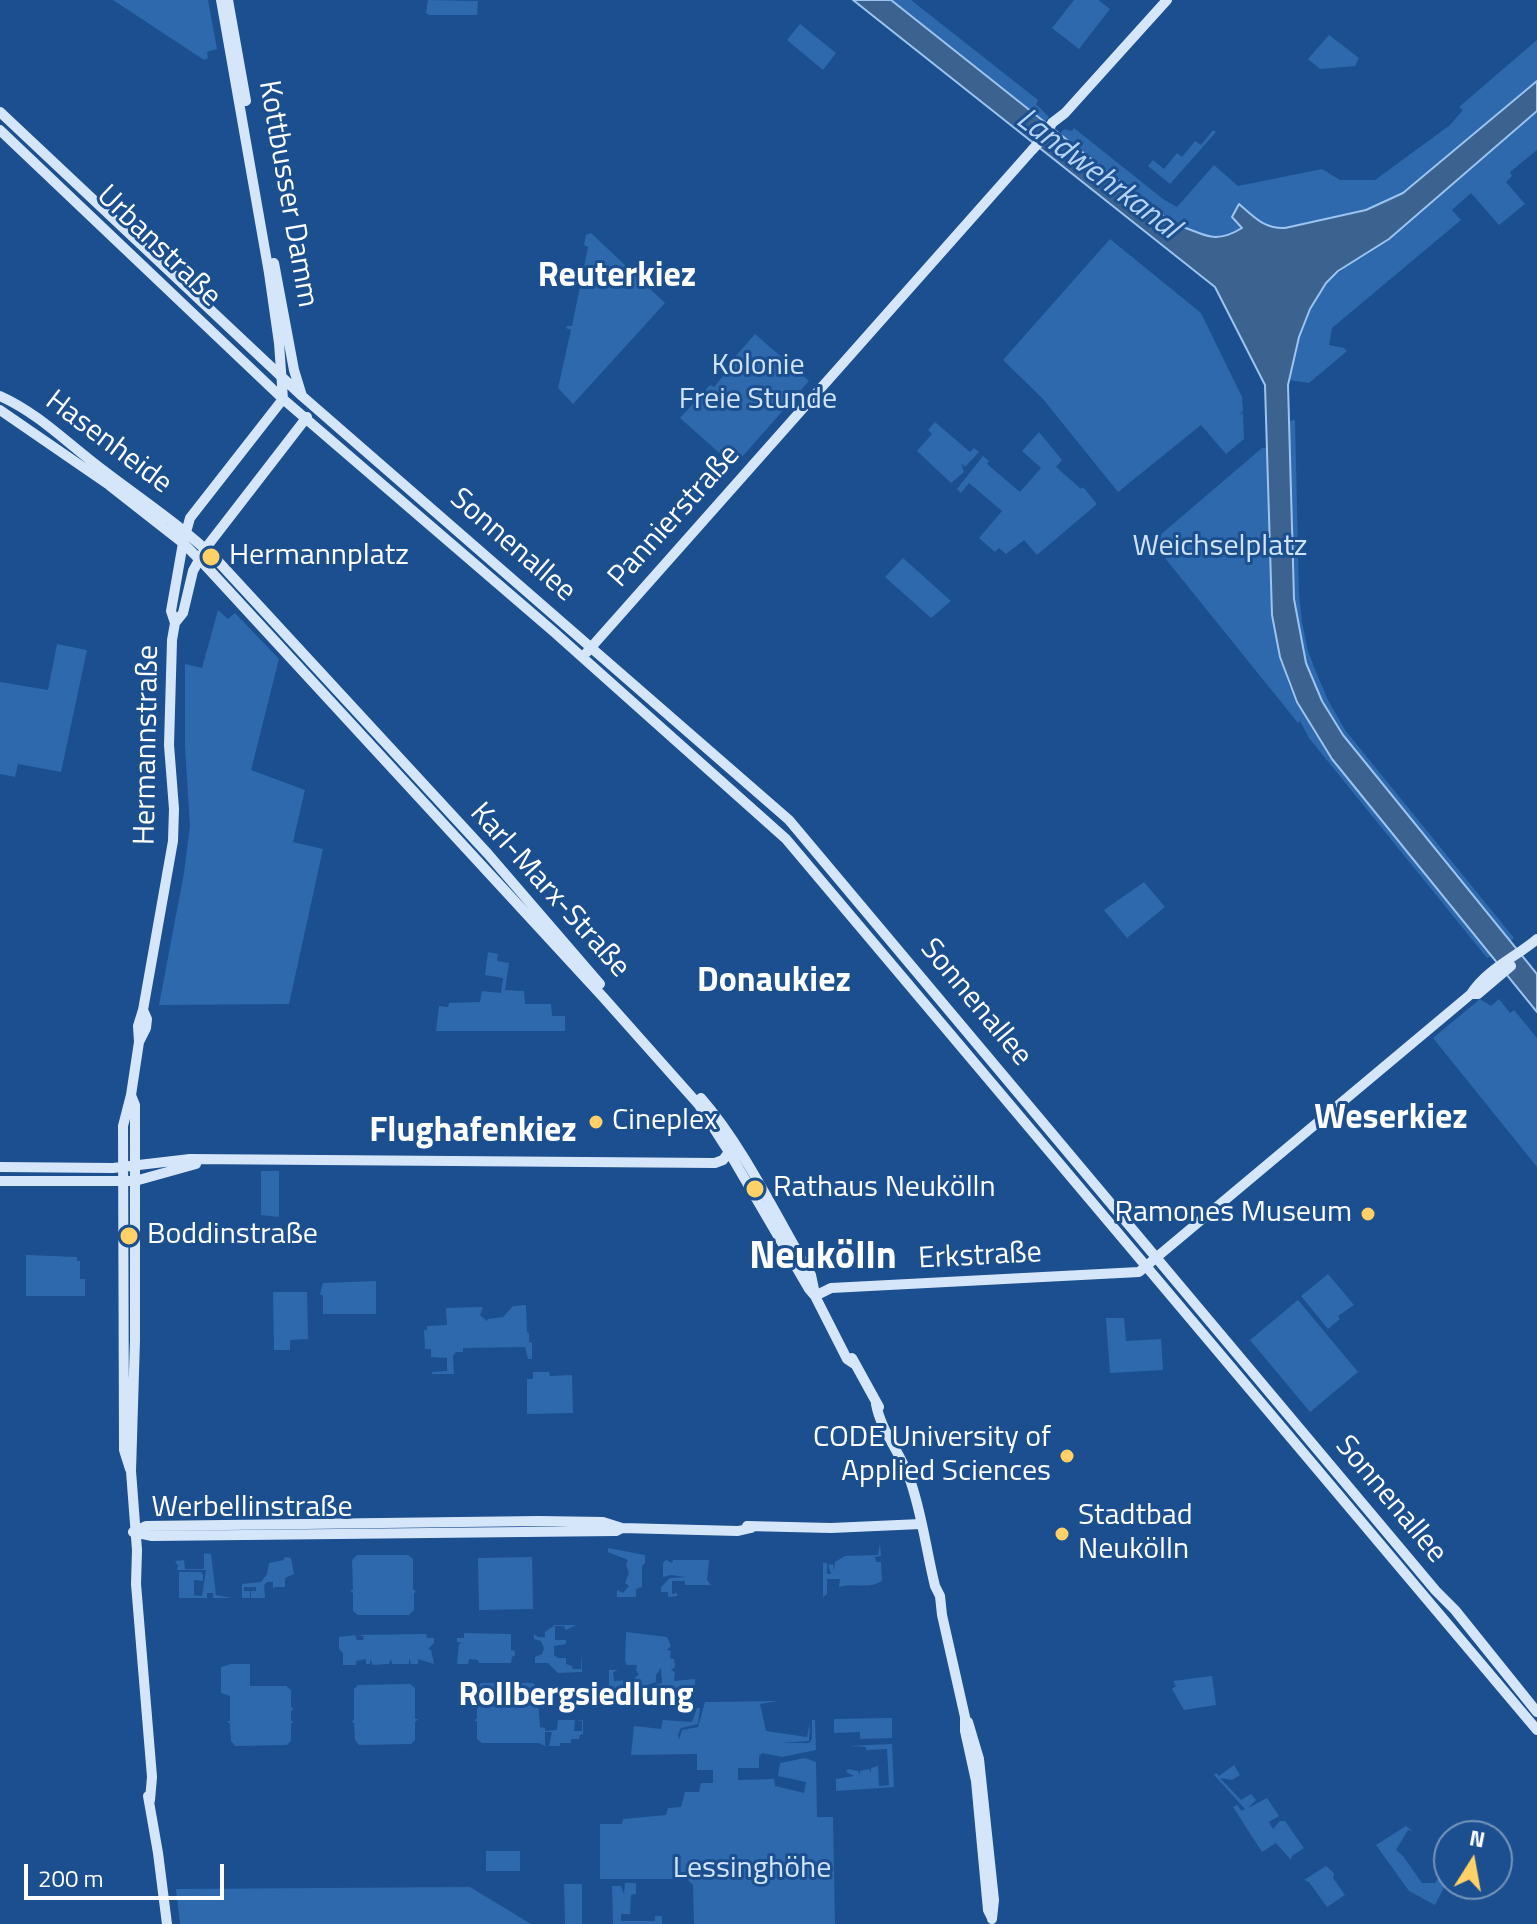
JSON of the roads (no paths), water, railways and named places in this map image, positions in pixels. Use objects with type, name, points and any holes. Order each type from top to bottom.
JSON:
[{"type":"main road","name":"Kottbusser Damm","points":[[221,0],[284,342],[302,396]]},
{"type":"main road","name":"Kottbusser Damm","points":[[228,0],[284,342],[283,378]]},
{"type":"main road","name":"Pannierstraße","points":[[583,657],[1167,0]]},
{"type":"main road","name":"Urbanstraße","points":[[0,112],[283,378]]},
{"type":"main road","name":"Urbanstraße","points":[[0,130],[283,399]]},
{"type":"main road","points":[[87,211],[95,202]]},
{"type":"main road","points":[[247,365],[257,354]]},
{"type":"main road","points":[[283,378],[302,396],[307,417]]},
{"type":"main road","points":[[202,554],[183,543],[190,518],[283,399],[283,378]]},
{"type":"main road","name":"Hasenheide","points":[[0,396],[39,419],[185,531]]},
{"type":"main road","points":[[283,399],[302,396]]},
{"type":"main road","name":"Sonnenallee","points":[[302,396],[798,829],[1455,1610],[1537,1712]]},
{"type":"main road","points":[[283,399],[307,417]]},
{"type":"main road","name":"Hasenheide","points":[[0,410],[73,459],[183,543]]},
{"type":"main road","points":[[202,554],[307,417]]},
{"type":"main road","name":"Sonnenallee","points":[[307,417],[786,839],[1537,1730]]},
{"type":"main road","points":[[24,426],[29,420],[39,419]]},
{"type":"main road","points":[[185,531],[202,554]]},
{"type":"main road","name":"Hermannstraße","points":[[131,1471],[124,1450],[123,1126],[131,1095],[139,1042],[138,1026],[173,841],[169,668],[175,623],[171,611],[183,543]]},
{"type":"main road","name":"Hermannstraße","points":[[175,623],[183,613],[202,554]]},
{"type":"main road","name":"Karl-Marx-Straße","points":[[202,554],[707,1105],[728,1134],[811,1275],[815,1296]]},
{"type":"main road","points":[[603,675],[612,664]]},
{"type":"main road","points":[[1148,1267],[1471,994],[1478,994],[1534,942]]},
{"type":"main road","name":"Karl-Marx-Straße","points":[[604,993],[699,1105],[850,1354],[908,1457],[935,1586],[934,1595],[940,1607],[965,1717],[976,1781],[988,1910],[992,1921]]},
{"type":"main road","name":"Hermannstraße","points":[[131,1095],[135,1105],[133,1532],[148,1742],[144,1750],[167,1924]]},
{"type":"main road","points":[[0,1167],[123,1167],[190,1159],[715,1163],[723,1160],[729,1152],[728,1134]]},
{"type":"main road","points":[[729,1152],[742,1158]]},
{"type":"main road","points":[[0,1181],[135,1181],[201,1161]]},
{"type":"main road","name":"Erkstraße","points":[[815,1296],[831,1288],[1133,1274],[1148,1267]]},
{"type":"main road","name":"Werbellinstraße","points":[[133,1532],[149,1536],[181,1530],[616,1524],[622,1528],[728,1529],[735,1524],[751,1528],[921,1524]]},
{"type":"water","name":"Landwehrkanal","points":[[853,0],[891,0],[1173,224],[1214,237],[1242,228],[1232,217],[1239,204],[1265,224],[1285,228],[1366,210],[1403,193],[1537,81],[1537,111],[1389,239],[1338,271],[1326,283],[1310,309],[1299,337],[1288,385],[1294,599],[1306,663],[1322,701],[1343,735],[1537,974],[1537,1012],[1332,759],[1297,702],[1280,657],[1272,615],[1265,385],[1215,287]]},
{"type":"place","name":"Hermannplatz","points":[[211,557]]},
{"type":"place","name":"Cineplex","points":[[596,1122]]},
{"type":"place","name":"Rathaus Neukölln","points":[[755,1189]]},
{"type":"place","name":"Ramones Museum","points":[[1368,1214]]},
{"type":"place","name":"Boddinstraße","points":[[129,1236]]},
{"type":"place","name":"CODE University of Applied Sciences","points":[[1067,1456]]},
{"type":"place","name":"Stadtbad Neukölln","points":[[1062,1534]]},
{"type":"district","name":"Reuterkiez","points":[[617,278]]},
{"type":"district","name":"Donaukiez","points":[[774,983]]},
{"type":"district","name":"Weserkiez","points":[[1391,1120]]},
{"type":"district","name":"Flughafenkiez","points":[[473,1133]]},
{"type":"district","name":"Neukölln","points":[[823,1259]]},
{"type":"district","name":"Rollbergsiedlung","points":[[576,1697]]},
{"type":"park label","name":"Kolonie Freie Stunde","points":[[758,384]]},
{"type":"park label","name":"Weichselplatz","points":[[1220,548]]},
{"type":"park label","name":"Lessinghöhe","points":[[752,1870]]}]
